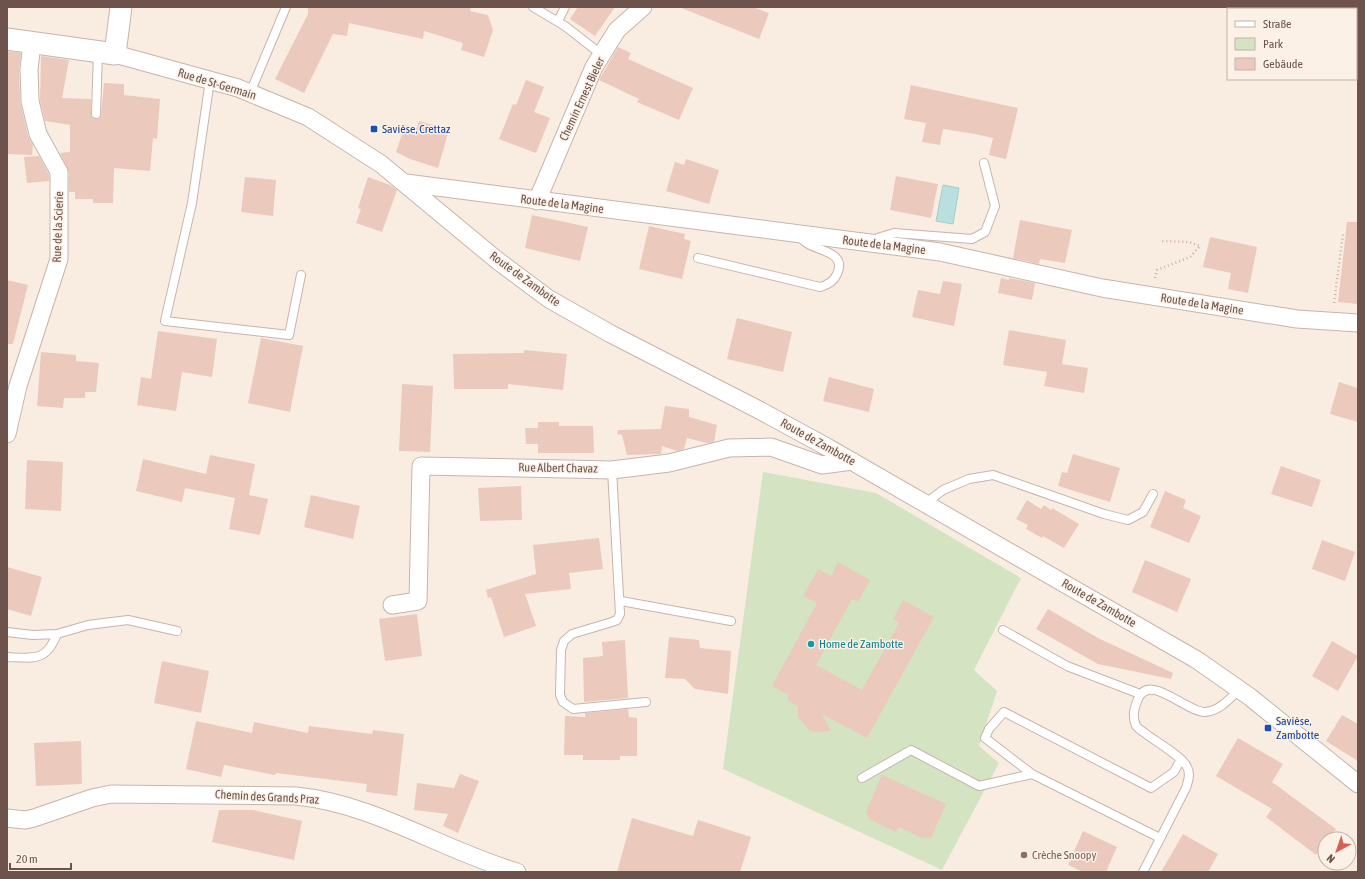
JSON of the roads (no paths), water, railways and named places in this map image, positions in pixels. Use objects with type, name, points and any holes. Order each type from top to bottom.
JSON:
[{"type":"street","points":[[107,53],[121,7]]},
{"type":"street","name":"Chemin Ernest Bieler","points":[[537,201],[594,67],[617,30],[643,7]]},
{"type":"street","name":"Rue de St-Germain","points":[[7,39],[107,53],[210,80],[250,93],[308,117],[365,152],[406,184]]},
{"type":"street","name":"Rue de la Scierie","points":[[7,434],[18,386],[59,259],[59,172],[38,134],[30,101],[29,69],[32,43]]},
{"type":"street","name":"Route de la Magine","points":[[406,184],[940,252],[1102,288],[1297,319],[1358,323]]},
{"type":"street","name":"Route de Zambotte","points":[[406,184],[498,261],[549,299],[611,334],[761,410],[926,503],[1197,660],[1240,689],[1358,784]]},
{"type":"street","name":"Rue Albert Chavaz","points":[[392,605],[418,601],[421,466],[612,470],[669,463],[729,448],[771,448],[822,465],[852,461]]},
{"type":"street","name":"Chemin des Grands Praz","points":[[7,818],[25,820],[34,818],[92,798],[111,794],[233,794],[296,796],[324,799],[355,808],[517,872]]},
{"type":"lane","points":[[250,93],[286,7]]},
{"type":"lane","points":[[533,7],[558,21],[602,55]]},
{"type":"lane","points":[[558,21],[566,7]]},
{"type":"lane","points":[[96,114],[107,53]]},
{"type":"lane","points":[[210,80],[192,203],[165,321],[289,335],[301,275]]},
{"type":"lane","points":[[860,242],[894,233],[972,239],[985,232],[995,206],[984,163]]},
{"type":"lane","points":[[698,258],[820,287],[832,282],[839,265],[837,258],[833,254],[805,242],[800,235]]},
{"type":"lane","points":[[612,470],[621,601],[620,614],[617,620],[572,634],[564,641],[561,650],[560,695],[563,702],[573,709],[646,702]]},
{"type":"lane","points":[[926,503],[943,490],[968,479],[993,475],[1104,514],[1128,520],[1143,512],[1153,494]]},
{"type":"lane","points":[[621,601],[731,621]]},
{"type":"lane","points":[[7,632],[33,635],[57,634],[88,625],[128,620],[177,631]]},
{"type":"lane","points":[[1003,630],[1067,666],[1140,694]]},
{"type":"lane","points":[[7,658],[36,658],[46,653],[52,646],[57,634]]},
{"type":"lane","points":[[1143,872],[1186,788],[1189,778],[1188,767],[1181,759],[1136,726],[1133,711],[1140,694],[1145,690],[1153,689],[1193,709],[1203,712],[1220,706],[1240,689]]},
{"type":"lane","points":[[1160,838],[1032,774],[985,738],[989,729],[1004,712],[1151,788],[1174,772],[1181,759]]},
{"type":"lane","points":[[862,778],[911,750],[979,786],[1032,774]]},
{"type":"water","points":[[943,185],[959,188],[953,224],[936,221]]},
{"type":"place","name":"Savièse, Crettaz","points":[[374,129]]},
{"type":"place","name":"Home de Zambotte","points":[[811,644]]},
{"type":"place","name":"Savièse, Zambotte","points":[[1268,728]]},
{"type":"place","name":"Crèche Snoopy","points":[[1024,855]]}]
